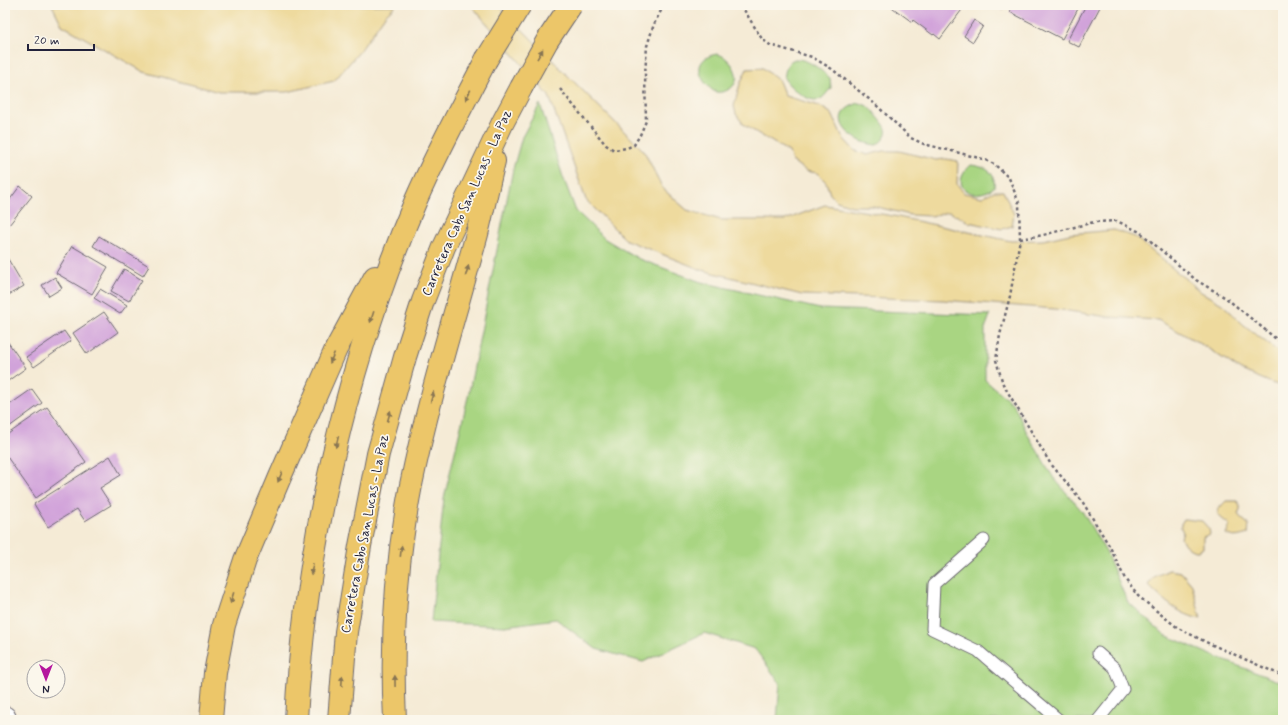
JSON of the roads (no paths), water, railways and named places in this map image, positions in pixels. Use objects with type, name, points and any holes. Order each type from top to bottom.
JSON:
[{"type":"highway","points":[[211,720],[215,673],[224,625],[245,560],[280,476],[336,349],[416,200],[486,60],[520,5]]},
{"type":"highway","name":"Carretera Cabo San Lucas - La Paz","points":[[339,720],[346,632],[360,546],[378,454],[405,357],[423,301],[444,247],[503,122],[548,41],[571,5]]},
{"type":"highway","points":[[395,720],[394,639],[396,599],[400,553],[411,486],[428,413],[477,233],[503,122]]},
{"type":"highway","points":[[296,720],[302,643],[311,574],[335,451],[357,364],[379,298],[416,200]]},
{"type":"lane","points":[[984,540],[934,584],[932,629],[978,651],[1059,720]]},
{"type":"lane","points":[[1098,653],[1115,668],[1123,689],[1098,720]]}]
